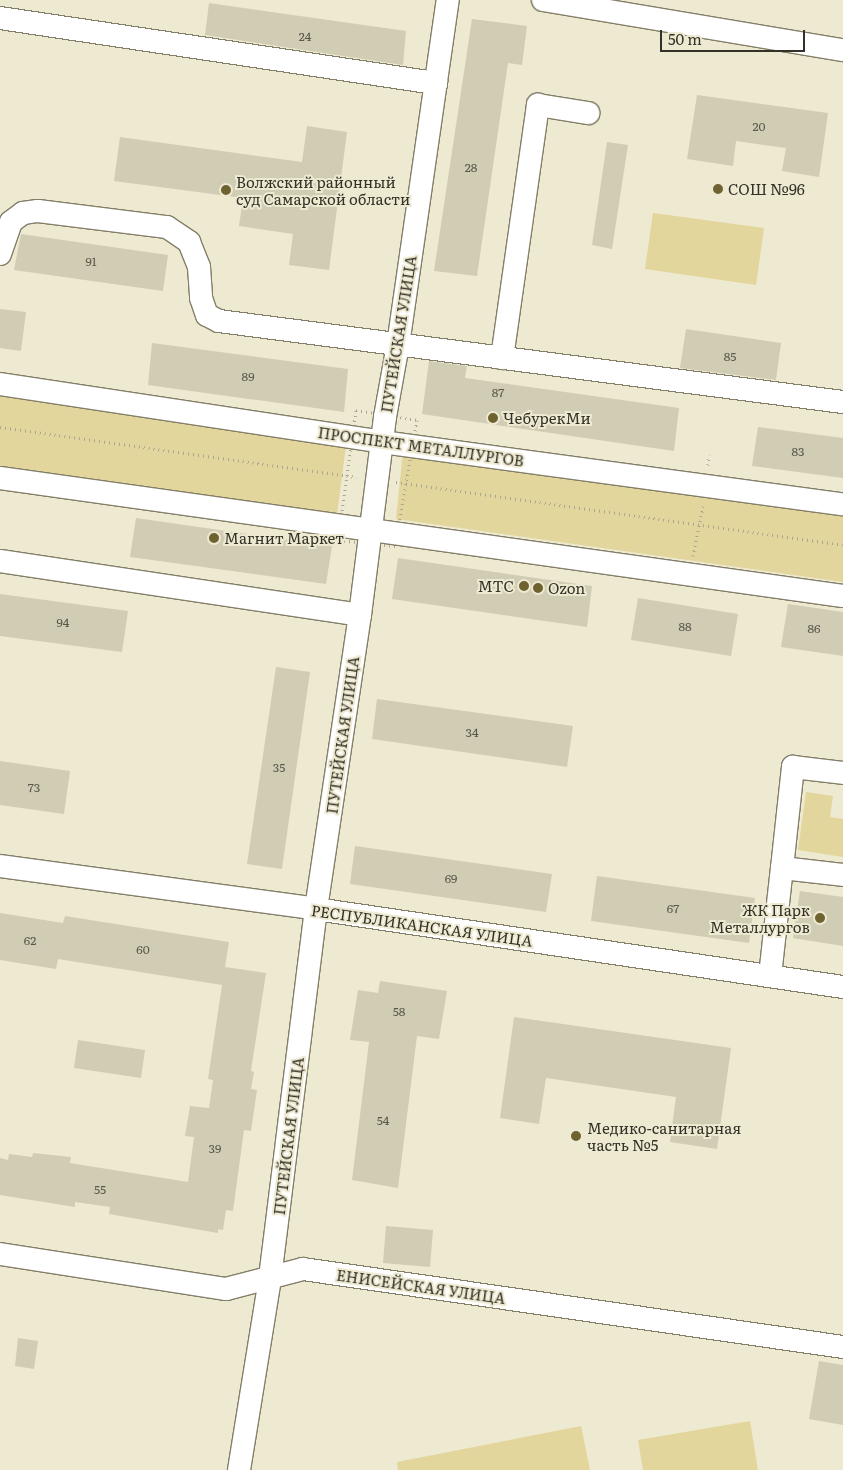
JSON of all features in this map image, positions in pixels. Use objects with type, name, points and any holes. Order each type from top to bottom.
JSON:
[{"type":"street","name":"ПУТЕЙСКАЯ УЛИЦА","points":[[239,1470],[270,1278],[316,909],[360,615],[382,442],[448,0]]},
{"type":"street","points":[[543,0],[577,3],[843,50]]},
{"type":"street","points":[[0,18],[436,83]]},
{"type":"street","points":[[502,358],[538,105],[588,113]]},
{"type":"street","points":[[0,254],[11,222],[23,213],[38,211],[166,226],[178,232],[189,242],[199,268],[202,298],[207,315],[219,321],[843,402]]},
{"type":"street","name":"ПРОСПЕКТ МЕТАЛЛУРГОВ","points":[[0,384],[382,442],[843,504]]},
{"type":"street","points":[[0,478],[339,533],[370,530],[396,540],[689,574],[843,596]]},
{"type":"street","points":[[0,561],[360,615]]},
{"type":"street","points":[[770,976],[793,767],[843,773]]},
{"type":"street","name":"РЕСПУБЛИКАНСКАЯ УЛИЦА","points":[[0,866],[316,909],[843,987]]},
{"type":"street","points":[[782,868],[843,875]]},
{"type":"street","name":"ЕНИСЕЙСКАЯ УЛИЦА","points":[[0,1254],[226,1289],[303,1269],[843,1346]]},
{"type":"path","points":[[339,533],[356,410]]},
{"type":"path","points":[[396,540],[404,484],[414,446],[417,420]]},
{"type":"path","points":[[0,427],[843,545]]},
{"type":"path","points":[[689,574],[707,485],[709,455]]},
{"type":"shaded area","points":[[653,213],[764,228],[756,285],[645,269]]},
{"type":"shaded area","points":[[0,390],[347,438],[337,514],[0,467]]},
{"type":"shaded area","points":[[403,451],[843,514],[843,582],[396,519]]},
{"type":"shaded area","points":[[806,792],[833,796],[830,817],[843,819],[843,857],[798,850]]},
{"type":"shaded area","points":[[750,1421],[758,1470],[643,1470],[638,1440]]},
{"type":"shaded area","points":[[581,1426],[590,1470],[398,1470],[397,1462]]},
{"type":"building","points":[[209,3],[406,31],[403,65],[205,35]]},
{"type":"building","points":[[472,19],[527,26],[522,65],[508,63],[477,276],[434,271]]},
{"type":"building","points":[[697,95],[828,113],[819,177],[782,171],[786,148],[736,141],[733,166],[687,159]]},
{"type":"building","name":"Волжский районный суд Самарской области","points":[[307,126],[347,132],[329,270],[289,265],[293,234],[239,226],[243,198],[114,181],[120,137],[302,162]]},
{"type":"building","points":[[607,142],[628,145],[612,249],[592,245]]},
{"type":"building","points":[[21,234],[168,255],[163,291],[14,270]]},
{"type":"building","points":[[0,309],[26,312],[21,351],[0,348]]},
{"type":"building","points":[[686,329],[781,343],[776,380],[680,368]]},
{"type":"building","points":[[152,343],[348,369],[344,412],[148,385]]},
{"type":"building","points":[[429,361],[467,366],[465,378],[679,408],[674,451],[422,414]]},
{"type":"building","points":[[758,427],[843,438],[843,478],[752,466]]},
{"type":"building","points":[[136,518],[332,546],[326,584],[130,557]]},
{"type":"building","points":[[398,558],[592,586],[587,627],[392,599]]},
{"type":"building","points":[[0,594],[128,611],[122,652],[0,636]]},
{"type":"building","points":[[638,598],[738,614],[731,656],[631,640]]},
{"type":"building","points":[[788,604],[843,612],[843,656],[781,647]]},
{"type":"building","points":[[276,667],[310,672],[282,869],[247,864]]},
{"type":"building","points":[[377,699],[573,726],[567,767],[372,739]]},
{"type":"building","points":[[0,761],[70,771],[64,814],[0,805]]},
{"type":"building","points":[[355,846],[552,874],[546,912],[350,884]]},
{"type":"building","points":[[597,876],[755,898],[749,943],[591,921]]},
{"type":"building","name":"ЖК Парк Металлургов","points":[[800,891],[843,897],[843,946],[793,938]]},
{"type":"building","points":[[0,913],[63,923],[65,916],[229,942],[225,967],[266,973],[251,1071],[254,1072],[251,1089],[257,1090],[251,1131],[244,1130],[233,1211],[226,1210],[223,1230],[218,1229],[218,1233],[109,1214],[110,1207],[75,1202],[75,1207],[0,1195],[0,1158],[8,1160],[9,1154],[32,1157],[33,1153],[71,1157],[70,1163],[188,1182],[194,1137],[185,1136],[190,1106],[209,1108],[213,1080],[208,1079],[222,985],[58,959],[56,969],[0,960]]},
{"type":"building","points":[[380,981],[447,991],[439,1039],[417,1036],[398,1188],[352,1180],[369,1042],[350,1040],[358,990],[378,993]]},
{"type":"building","points":[[514,1017],[731,1048],[717,1149],[670,1142],[676,1097],[546,1078],[539,1124],[500,1118]]},
{"type":"building","points":[[78,1040],[145,1050],[141,1078],[74,1068]]},
{"type":"building","points":[[386,1226],[433,1230],[430,1267],[383,1263]]},
{"type":"building","points":[[18,1338],[38,1341],[34,1369],[15,1366]]},
{"type":"building","points":[[819,1361],[843,1365],[843,1425],[809,1419]]},
{"type":"place","name":"СОШ №96","points":[[718,189]]},
{"type":"place","name":"Волжский районный суд Самарской области","points":[[226,190]]},
{"type":"place","name":"ЧебурекМи","points":[[493,418]]},
{"type":"place","name":"Магнит Маркет","points":[[214,538]]},
{"type":"place","name":"МТС","points":[[524,586]]},
{"type":"place","name":"Ozon","points":[[538,588]]},
{"type":"place","name":"ЖК Парк Металлургов","points":[[820,918]]},
{"type":"place","name":"Медико-санитарная часть №5","points":[[576,1136]]}]
